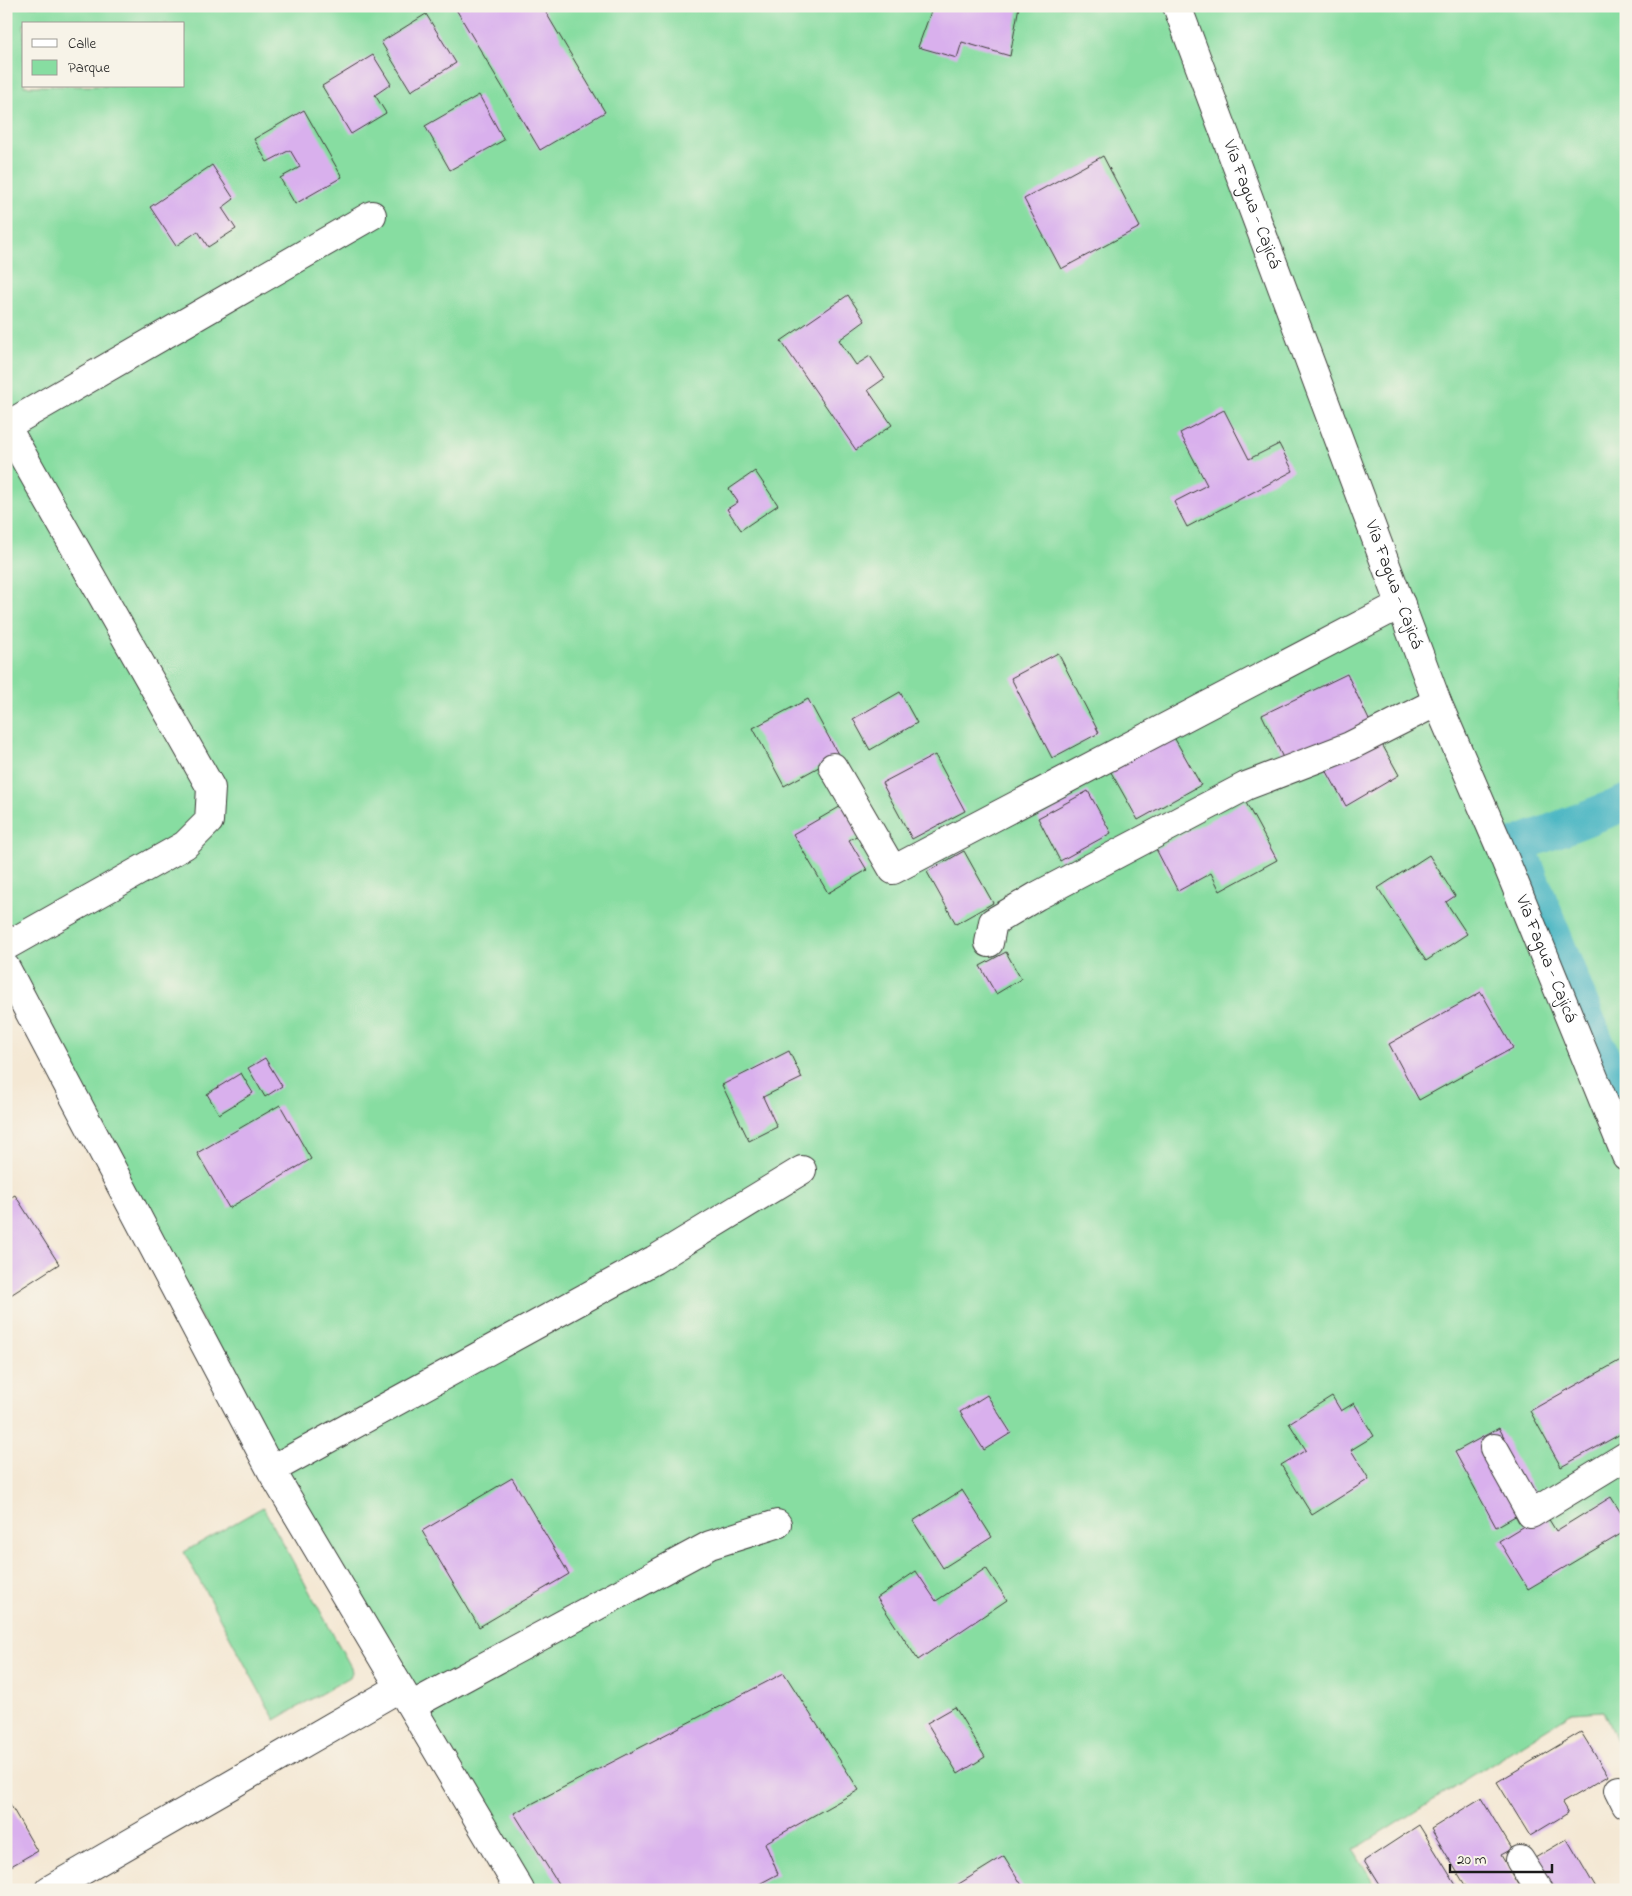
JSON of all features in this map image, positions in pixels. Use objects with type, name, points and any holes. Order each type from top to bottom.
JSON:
[{"type":"street","name":"Vía Fagua - Cajicá","points":[[1177,6],[1437,702],[1499,845],[1626,1156]]},
{"type":"street","points":[[6,946],[184,845],[210,821],[211,788],[6,426],[372,215]]},
{"type":"street","points":[[832,767],[893,870],[1401,604]]},
{"type":"street","points":[[990,944],[993,922],[1037,896],[1246,786],[1350,746],[1437,702]]},
{"type":"street","points":[[6,968],[272,1470],[520,1890]]},
{"type":"street","points":[[272,1470],[654,1260],[802,1170]]},
{"type":"street","points":[[1494,1448],[1531,1514],[1626,1456]]},
{"type":"street","points":[[49,1890],[405,1697],[710,1545],[777,1524]]},
{"type":"street","points":[[1520,1860],[1540,1890]]},
{"type":"green space","points":[[6,6],[1626,6],[1626,1763],[1603,1711],[1572,1713],[1354,1850],[1378,1890],[520,1890],[6,968]]},
{"type":"green space","points":[[263,1507],[352,1672],[350,1677],[275,1720],[184,1552]]},
{"type":"building","points":[[454,6],[542,6],[605,112],[540,150]]},
{"type":"building","points":[[933,6],[1019,6],[1010,56],[962,42],[957,58],[918,47]]},
{"type":"building","points":[[426,14],[456,63],[411,91],[381,42]]},
{"type":"building","points":[[373,55],[391,84],[375,95],[386,113],[351,134],[322,86]]},
{"type":"building","points":[[479,95],[504,140],[450,170],[425,126]]},
{"type":"building","points":[[304,110],[342,177],[295,204],[280,178],[300,167],[290,150],[267,162],[254,139]]},
{"type":"building","points":[[1103,156],[1140,227],[1061,269],[1024,199]]},
{"type":"building","points":[[212,165],[234,199],[222,208],[236,229],[208,247],[198,231],[176,246],[150,207]]},
{"type":"building","points":[[848,295],[865,321],[839,340],[856,365],[870,356],[885,378],[868,390],[892,425],[856,450],[781,341]]},
{"type":"building","points":[[1224,410],[1249,459],[1279,444],[1293,471],[1187,527],[1174,502],[1207,485],[1180,433]]},
{"type":"building","points":[[755,471],[778,505],[741,530],[727,509],[738,502],[729,489]]},
{"type":"building","points":[[1058,653],[1099,733],[1052,758],[1011,678]]},
{"type":"building","points":[[1347,674],[1370,722],[1286,764],[1262,715]]},
{"type":"building","points":[[900,692],[917,723],[870,750],[853,719]]},
{"type":"building","points":[[808,699],[839,756],[784,786],[753,728]]},
{"type":"building","points":[[1171,732],[1201,785],[1138,820],[1108,767]]},
{"type":"building","points":[[1378,737],[1399,775],[1346,806],[1325,768]]},
{"type":"building","points":[[935,755],[965,811],[912,839],[882,783]]},
{"type":"building","points":[[1088,791],[1111,833],[1060,861],[1038,818]]},
{"type":"building","points":[[1245,801],[1277,860],[1220,891],[1211,873],[1178,891],[1156,849]]},
{"type":"building","points":[[843,805],[860,834],[849,840],[867,870],[828,893],[793,834]]},
{"type":"building","points":[[964,851],[993,903],[956,924],[927,872]]},
{"type":"building","points":[[1429,855],[1455,896],[1446,902],[1467,934],[1426,961],[1378,888]]},
{"type":"building","points":[[1006,952],[1021,979],[996,994],[980,966]]},
{"type":"building","points":[[1481,992],[1513,1048],[1419,1100],[1389,1044]]},
{"type":"building","points":[[789,1051],[802,1078],[763,1097],[777,1127],[749,1141],[722,1085]]},
{"type":"building","points":[[265,1058],[282,1086],[265,1097],[248,1068]]},
{"type":"building","points":[[241,1073],[253,1093],[219,1114],[207,1094]]},
{"type":"building","points":[[280,1105],[311,1159],[229,1208],[197,1153]]},
{"type":"building","points":[[15,1195],[59,1264],[6,1298],[6,1200]]},
{"type":"building","points":[[1626,1357],[1626,1431],[1561,1467],[1530,1411]]},
{"type":"building","points":[[987,1395],[1011,1433],[984,1450],[960,1412]]},
{"type":"building","points":[[1332,1396],[1341,1411],[1354,1403],[1374,1436],[1351,1450],[1369,1479],[1312,1515],[1281,1465],[1306,1450],[1289,1423]]},
{"type":"building","points":[[1499,1428],[1540,1502],[1496,1527],[1455,1452]]},
{"type":"building","points":[[512,1478],[569,1574],[479,1627],[422,1531]]},
{"type":"building","points":[[962,1490],[992,1537],[943,1568],[913,1521]]},
{"type":"building","points":[[1611,1497],[1626,1521],[1626,1531],[1528,1589],[1499,1541],[1545,1513],[1556,1531]]},
{"type":"building","points":[[986,1568],[1007,1600],[918,1660],[877,1598],[916,1571],[936,1601]]},
{"type":"building","points":[[784,1673],[859,1790],[765,1843],[778,1874],[748,1890],[562,1890],[514,1813]]},
{"type":"building","points":[[955,1707],[985,1757],[958,1774],[927,1723]]},
{"type":"building","points":[[1581,1732],[1608,1776],[1562,1803],[1568,1813],[1530,1836],[1497,1782]]},
{"type":"building","points":[[6,1797],[37,1851],[6,1869]]},
{"type":"building","points":[[1481,1798],[1512,1849],[1501,1855],[1521,1890],[1468,1890],[1431,1829]]},
{"type":"building","points":[[1419,1825],[1459,1890],[1382,1890],[1364,1861]]},
{"type":"building","points":[[1567,1839],[1597,1890],[1554,1890],[1535,1858]]},
{"type":"building","points":[[1004,1856],[1023,1887],[1018,1890],[949,1890]]},
{"type":"waterway","points":[[1626,803],[1517,845],[1626,1117]]}]
